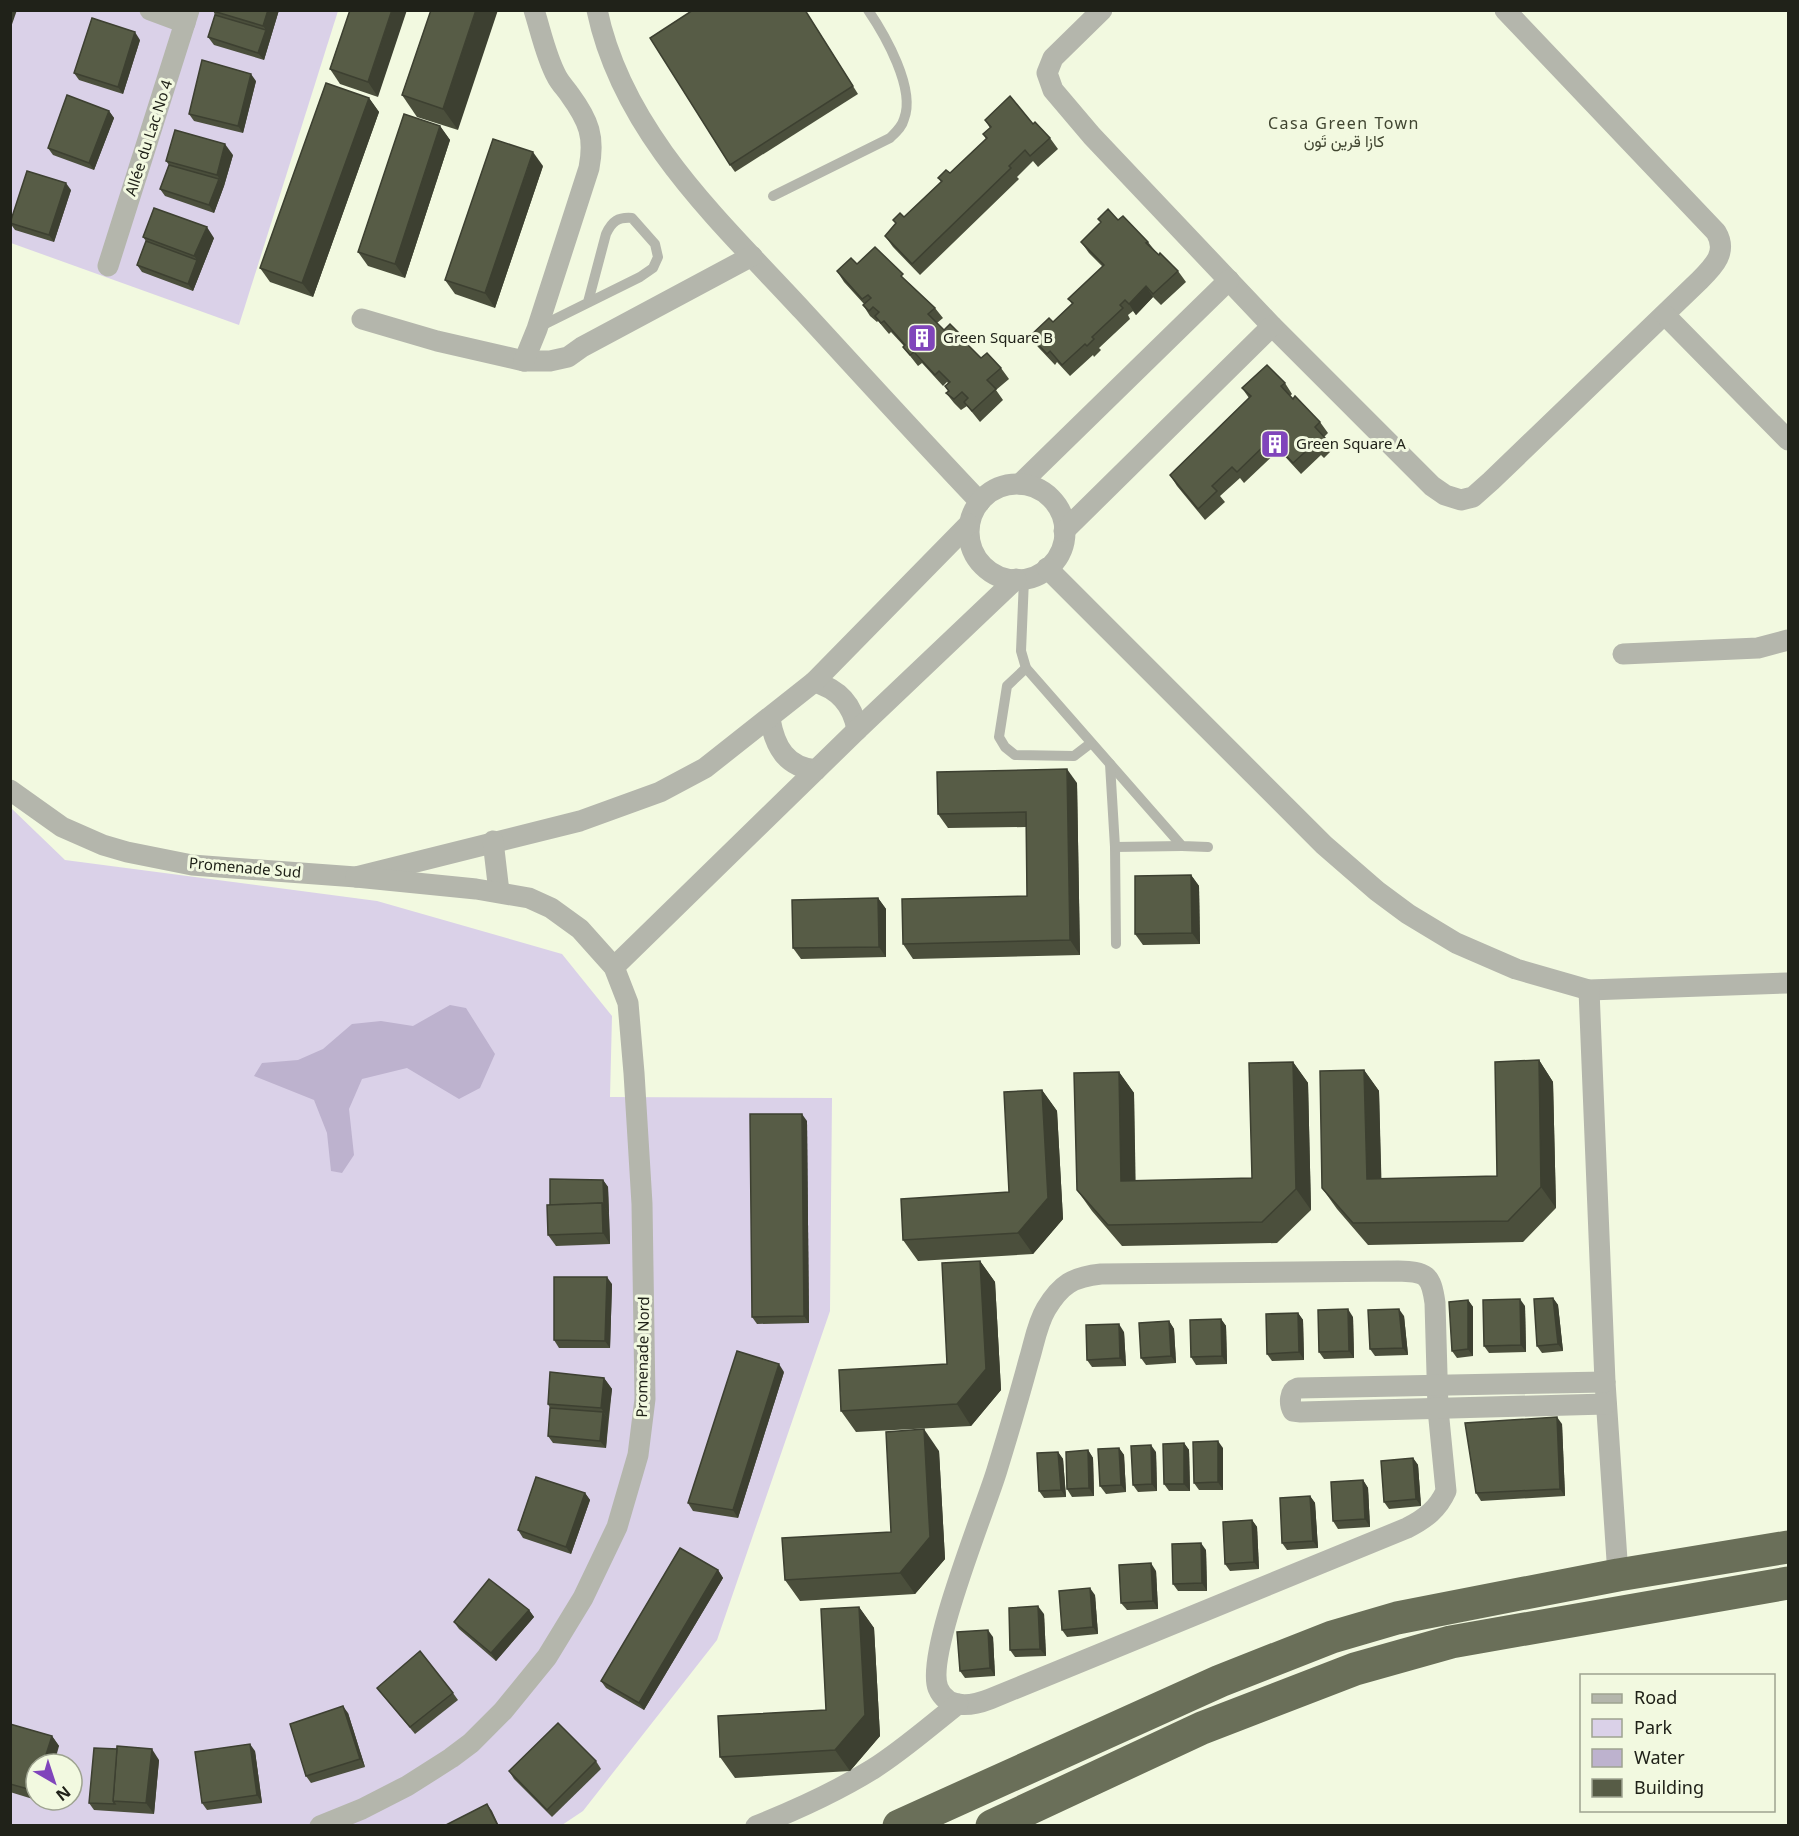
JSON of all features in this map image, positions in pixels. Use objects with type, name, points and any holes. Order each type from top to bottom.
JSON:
[{"type":"highway","points":[[899,1826],[1220,1681],[1332,1637],[1397,1618],[1618,1575],[1788,1547]]},
{"type":"highway","points":[[992,1826],[1202,1728],[1379,1661],[1450,1642],[1788,1583]]},
{"type":"street","points":[[150,10],[187,17]]},
{"type":"street","points":[[524,361],[537,329],[593,151],[592,137],[587,124],[581,110],[557,76],[534,10]]},
{"type":"street","points":[[597,10],[622,85],[655,141],[703,206],[980,502]]},
{"type":"street","points":[[1102,10],[1053,58],[1047,73],[1053,90],[1092,136],[1272,326],[1432,486],[1444,495],[1461,500],[1473,497],[1491,482],[1665,315],[1713,267],[1720,255],[1720,239],[1703,217],[1505,10]]},
{"type":"street","name":"Allée du Lac No 4","points":[[108,266],[187,17]]},
{"type":"street","points":[[362,319],[437,341],[524,361],[550,361],[568,357],[582,347],[752,256]]},
{"type":"street","points":[[1020,484],[1229,280]]},
{"type":"street","points":[[1665,315],[1788,440]]},
{"type":"street","points":[[1064,531],[1272,326]]},
{"type":"street","points":[[1020,484],[1037,489],[1051,499],[1061,514],[1064,531],[1062,548],[1053,562],[1040,573],[1020,579],[1008,579],[993,573],[980,562],[970,541],[969,524],[980,502],[993,490],[1020,484]]},
{"type":"street","points":[[816,770],[794,764],[782,753],[774,739],[770,718],[814,682],[969,524]]},
{"type":"street","points":[[1047,568],[1324,845],[1377,891],[1434,931],[1473,952],[1516,969],[1589,990],[1788,983]]},
{"type":"street","points":[[356,877],[499,892],[529,898],[561,915],[584,934],[614,967],[857,730],[1020,579]]},
{"type":"street","points":[[1623,654],[1758,648],[1788,640]]},
{"type":"street","points":[[814,682],[829,687],[841,696],[850,708],[857,730]]},
{"type":"street","name":"Promenade Sud","points":[[10,790],[62,827],[103,845],[127,852],[192,865],[356,877],[580,821],[660,792],[705,768],[770,718]]},
{"type":"street","points":[[493,841],[499,892]]},
{"type":"street","name":"Promenade Nord","points":[[320,1826],[362,1809],[407,1786],[471,1743],[503,1711],[560,1638],[596,1574],[616,1527],[642,1437],[646,1377],[642,1204],[630,1019],[628,1003],[614,967]]},
{"type":"street","points":[[1589,990],[1606,1404],[1618,1575]]},
{"type":"street","points":[[1417,1271],[1427,1277],[1433,1286],[1439,1386],[1438,1409],[1446,1491],[1433,1511],[1420,1521],[990,1700],[975,1705],[958,1704],[950,1701],[939,1691],[936,1667],[947,1616],[997,1471],[1042,1316],[1054,1297],[1071,1280],[1080,1276],[1101,1274],[1417,1271]]},
{"type":"street","points":[[1605,1382],[1298,1388],[1293,1391],[1291,1400],[1292,1410],[1297,1412],[1606,1404]]},
{"type":"street","points":[[756,1826],[827,1796],[851,1782],[898,1752],[958,1704]]},
{"type":"lane","points":[[773,196],[890,138],[899,130],[907,108],[901,76],[885,37],[868,10]]},
{"type":"lane","points":[[537,329],[640,277],[653,268],[658,257],[655,244],[632,218],[620,217],[611,224],[606,234],[588,302]]},
{"type":"lane","points":[[1020,579],[1021,651],[1026,668],[1182,846]]},
{"type":"lane","points":[[1026,668],[1007,686],[999,737],[1005,747],[1015,755],[1074,756],[1091,743]]},
{"type":"lane","points":[[1110,764],[1115,847],[1116,944]]},
{"type":"lane","points":[[1115,847],[1208,847]]},
{"type":"green space","points":[[10,11],[338,11],[239,325],[11,243]]},
{"type":"green space","points":[[10,807],[65,860],[377,901],[562,954],[612,1016],[610,1097],[832,1098],[830,1311],[717,1640],[583,1811],[562,1825],[11,1825]]},
{"type":"water","points":[[450,1005],[466,1008],[495,1054],[480,1088],[459,1099],[407,1068],[362,1079],[349,1109],[354,1155],[342,1173],[331,1171],[327,1133],[314,1100],[254,1076],[262,1063],[298,1060],[323,1049],[352,1024],[381,1021],[413,1026]]},
{"type":"building","points":[[213,10],[268,10],[263,26]]},
{"type":"building","points":[[350,10],[392,10],[368,82],[330,69]]},
{"type":"building","points":[[431,10],[476,10],[443,109],[402,95]]},
{"type":"building","points":[[693,10],[805,10],[853,86],[730,165],[650,38]]},
{"type":"building","points":[[215,15],[266,30],[258,53],[208,37]]},
{"type":"building","points":[[92,18],[135,32],[118,87],[74,73]]},
{"type":"building","points":[[202,60],[251,74],[238,126],[189,114]]},
{"type":"building","points":[[326,83],[369,98],[302,283],[260,268]]},
{"type":"building","points":[[67,95],[109,111],[89,163],[48,148]]},
{"type":"building","points":[[1010,96],[1033,124],[1035,122],[1050,138],[1030,156],[1025,150],[1009,166],[1011,168],[912,264],[885,236],[896,223],[893,220],[900,213],[904,217],[942,181],[938,178],[946,170],[950,173],[987,138],[983,134],[991,127],[985,120]]},
{"type":"building","points":[[404,114],[440,126],[395,264],[358,252]]},
{"type":"building","points":[[175,130],[225,144],[217,175],[166,161]]},
{"type":"building","points":[[493,139],[533,152],[485,293],[445,280]]},
{"type":"building","points":[[169,165],[219,179],[209,205],[160,189]]},
{"type":"building","points":[[27,171],[66,183],[49,235],[10,223]]},
{"type":"building","points":[[154,208],[207,227],[194,256],[143,237]]},
{"type":"building","name":"Green Square B","points":[[1108,209],[1118,220],[1123,216],[1148,242],[1146,243],[1178,271],[1153,294],[1146,286],[1129,304],[1125,300],[1120,305],[1123,308],[1092,337],[1094,339],[1062,365],[1050,351],[1047,354],[1030,336],[1049,318],[1053,322],[1073,303],[1068,299],[1104,265],[1081,242],[1101,222],[1098,219]]},
{"type":"building","points":[[146,241],[197,260],[188,284],[137,265]]},
{"type":"building","name":"Green Square B","points":[[875,247],[935,308],[928,314],[944,330],[950,324],[981,358],[987,353],[1001,368],[987,380],[996,389],[972,411],[964,402],[968,398],[962,392],[954,399],[946,393],[949,391],[945,386],[950,382],[939,371],[935,375],[914,352],[910,355],[903,347],[905,345],[884,321],[881,323],[875,316],[879,312],[873,307],[869,311],[863,305],[871,298],[868,295],[862,299],[837,271],[851,258],[857,264]]},
{"type":"building","name":"Green Square A","points":[[1267,365],[1285,383],[1281,386],[1293,399],[1295,396],[1320,422],[1315,427],[1325,438],[1316,447],[1314,444],[1293,463],[1271,439],[1237,472],[1232,467],[1212,486],[1217,491],[1198,509],[1170,475],[1251,396],[1242,388]]},
{"type":"building","points":[[1067,769],[1070,940],[903,944],[902,899],[1027,896],[1026,812],[938,814],[937,772]]},
{"type":"building","points":[[1191,875],[1192,933],[1135,934],[1135,876]]},
{"type":"building","points":[[878,898],[879,947],[793,948],[792,900]]},
{"type":"building","points":[[1539,1060],[1541,1187],[1508,1221],[1353,1223],[1322,1188],[1320,1071],[1364,1070],[1367,1179],[1497,1176],[1495,1062]]},
{"type":"building","points":[[1293,1062],[1296,1189],[1262,1222],[1108,1225],[1077,1190],[1074,1073],[1119,1072],[1121,1181],[1252,1178],[1249,1063]]},
{"type":"building","points":[[1042,1090],[1048,1198],[1018,1233],[903,1240],[901,1199],[1009,1192],[1004,1092]]},
{"type":"building","points":[[750,1114],[802,1114],[804,1316],[752,1317]]},
{"type":"building","points":[[550,1179],[603,1180],[604,1206],[602,1203],[550,1205]]},
{"type":"building","points":[[602,1203],[603,1233],[548,1235],[547,1205]]},
{"type":"building","points":[[980,1261],[986,1369],[957,1404],[841,1411],[839,1370],[947,1364],[942,1263]]},
{"type":"building","points":[[554,1277],[607,1277],[605,1341],[554,1340]]},
{"type":"building","points":[[1553,1298],[1558,1344],[1537,1346],[1534,1299]]},
{"type":"building","points":[[1520,1299],[1521,1345],[1484,1346],[1483,1300]]},
{"type":"building","points":[[1468,1300],[1468,1349],[1452,1351],[1449,1302]]},
{"type":"building","points":[[1348,1309],[1349,1351],[1319,1352],[1318,1310]]},
{"type":"building","points":[[1399,1309],[1403,1348],[1370,1349],[1368,1310]]},
{"type":"building","points":[[1298,1313],[1299,1352],[1267,1354],[1266,1314]]},
{"type":"building","points":[[1221,1319],[1222,1356],[1191,1357],[1190,1320]]},
{"type":"building","points":[[1169,1321],[1171,1356],[1141,1358],[1139,1323]]},
{"type":"building","points":[[1119,1324],[1120,1358],[1087,1360],[1086,1325]]},
{"type":"building","points":[[737,1351],[779,1364],[733,1510],[688,1503]]},
{"type":"building","points":[[550,1372],[604,1378],[601,1408],[548,1404]]},
{"type":"building","points":[[550,1408],[603,1412],[600,1441],[548,1436]]},
{"type":"building","points":[[1557,1417],[1560,1489],[1476,1493],[1465,1423]]},
{"type":"building","points":[[924,1429],[930,1537],[900,1573],[785,1580],[782,1538],[891,1532],[886,1432]]},
{"type":"building","points":[[1218,1441],[1218,1482],[1194,1483],[1193,1442]]},
{"type":"building","points":[[1184,1443],[1184,1484],[1164,1484],[1163,1444]]},
{"type":"building","points":[[1151,1445],[1152,1484],[1133,1485],[1131,1446]]},
{"type":"building","points":[[1119,1448],[1121,1485],[1100,1486],[1098,1449]]},
{"type":"building","points":[[1088,1450],[1089,1488],[1067,1489],[1066,1452]]},
{"type":"building","points":[[1058,1452],[1061,1490],[1039,1491],[1037,1453]]},
{"type":"building","points":[[1413,1458],[1416,1499],[1384,1502],[1381,1461]]},
{"type":"building","points":[[536,1477],[585,1493],[566,1547],[518,1530]]},
{"type":"building","points":[[1363,1480],[1365,1519],[1333,1521],[1331,1482]]},
{"type":"building","points":[[1310,1496],[1313,1541],[1282,1543],[1280,1498]]},
{"type":"building","points":[[1252,1520],[1254,1562],[1225,1564],[1223,1522]]},
{"type":"building","points":[[1201,1543],[1202,1583],[1173,1584],[1172,1544]]},
{"type":"building","points":[[680,1548],[718,1570],[639,1703],[601,1681]]},
{"type":"building","points":[[1151,1563],[1153,1601],[1121,1603],[1119,1565]]},
{"type":"building","points":[[489,1579],[529,1610],[491,1653],[454,1622]]},
{"type":"building","points":[[1090,1588],[1093,1627],[1062,1630],[1059,1591]]},
{"type":"building","points":[[1038,1606],[1040,1649],[1010,1650],[1009,1608]]},
{"type":"building","points":[[859,1607],[865,1715],[835,1750],[720,1757],[718,1716],[826,1710],[821,1609]]},
{"type":"building","points":[[988,1630],[990,1668],[960,1671],[957,1632]]},
{"type":"building","points":[[420,1651],[453,1693],[410,1727],[377,1688]]},
{"type":"building","points":[[343,1706],[360,1759],[306,1776],[290,1724]]},
{"type":"building","points":[[558,1723],[596,1761],[547,1810],[509,1771]]},
{"type":"building","points":[[10,1724],[52,1736],[47,1752],[24,1752],[24,1788],[10,1784]]},
{"type":"building","points":[[250,1744],[257,1795],[202,1803],[195,1752]]},
{"type":"building","points":[[117,1746],[152,1749],[146,1803],[113,1801]]},
{"type":"building","points":[[94,1748],[117,1749],[113,1801],[115,1804],[89,1803]]},
{"type":"building","points":[[487,1804],[498,1826],[444,1826]]},
{"type":"place","name":"Green Square B","points":[[922,338]]},
{"type":"place","name":"Green Square A","points":[[1275,444]]},
{"type":"district","name":"Casa Green Town كازا قرين تَون","points":[[1344,132]]}]
